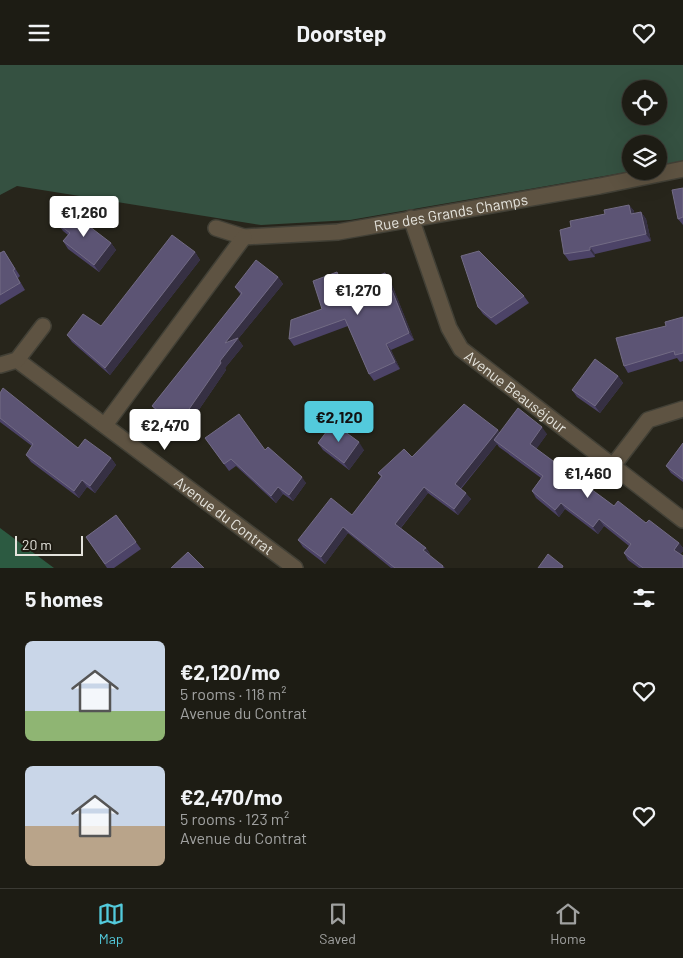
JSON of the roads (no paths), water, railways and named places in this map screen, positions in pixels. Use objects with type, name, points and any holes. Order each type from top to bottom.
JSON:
[{"type":"street","name":"Rue des Grands Champs","points":[[216,228],[244,237],[338,232],[600,186],[683,169]]},
{"type":"street","name":"Avenue Beauséjour","points":[[411,218],[449,328],[461,349],[683,521]]},
{"type":"street","points":[[105,425],[244,237]]},
{"type":"street","points":[[0,365],[16,360],[43,326]]},
{"type":"street","name":"Avenue du Contrat","points":[[16,360],[295,568]]},
{"type":"street","points":[[612,467],[648,420],[683,409]]}]
